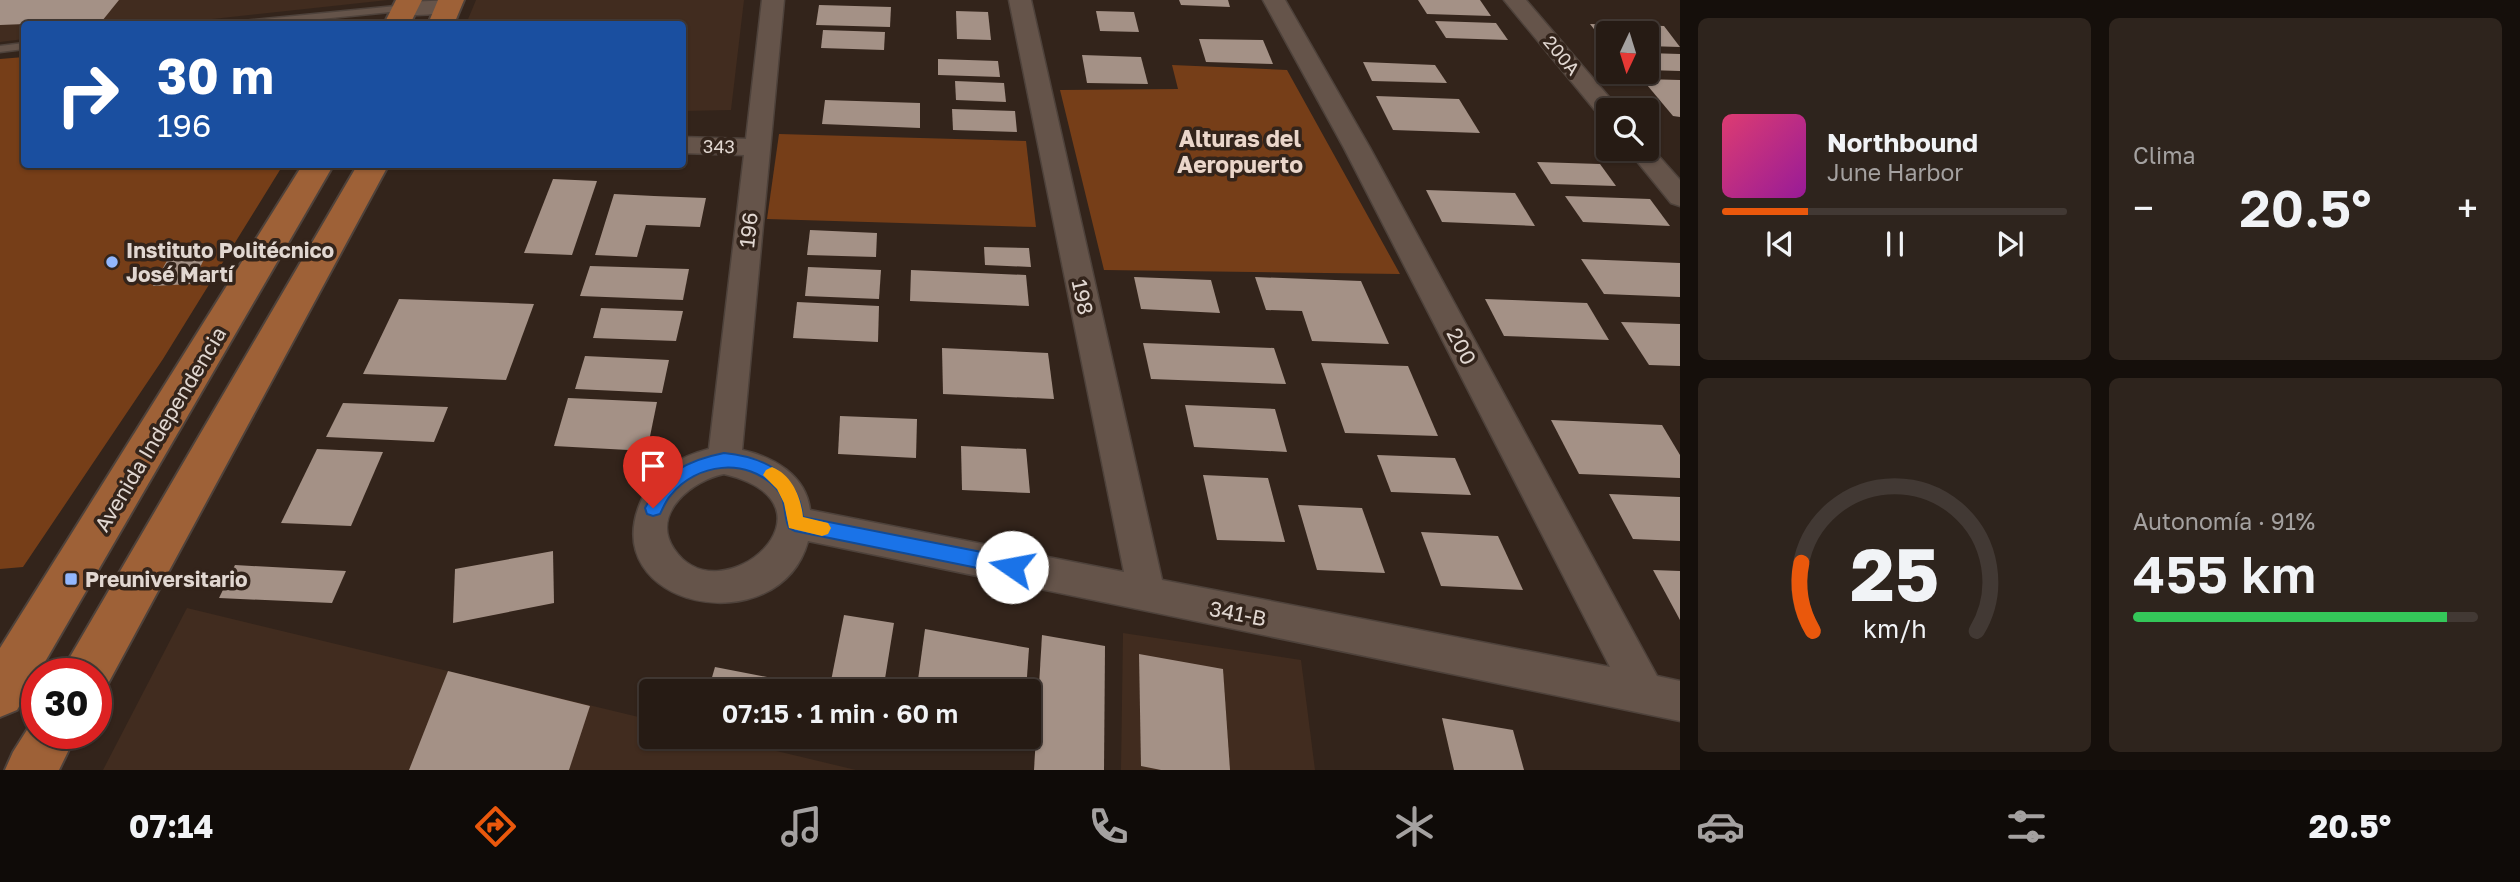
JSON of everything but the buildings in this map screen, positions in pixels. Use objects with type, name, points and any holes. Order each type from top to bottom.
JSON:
[{"type":"main road","name":"Avenida Independencia","points":[[0,693],[317,168]]},
{"type":"main road","points":[[96,658],[372,168]]},
{"type":"main road","points":[[31,770],[43,749]]},
{"type":"street","name":"196","points":[[724,460],[773,0]]},
{"type":"street","name":"198","points":[[1020,0],[1147,594]]},
{"type":"street","name":"200","points":[[1274,0],[1663,698]]},
{"type":"street","name":"200A","points":[[1515,0],[1598,98]]},
{"type":"street","points":[[404,11],[447,10]]},
{"type":"street","name":"343","points":[[686,145],[757,147]]},
{"type":"street","points":[[1650,161],[1680,197]]},
{"type":"street","points":[[724,460],[746,462],[767,471],[783,484],[793,502],[795,523],[790,544],[777,563],[758,578],[733,586],[708,588],[684,581],[665,568],[653,550],[650,529],[653,508],[664,490],[681,475],[701,464],[724,460]]},
{"type":"street","name":"341-B","points":[[795,523],[1663,698]]},
{"type":"lane","points":[[280,21],[404,11]]},
{"type":"lane","points":[[0,49],[21,46]]},
{"type":"shaded area","points":[[0,0],[388,0],[195,21],[21,21],[21,39],[0,42]]},
{"type":"shaded area","points":[[476,0],[744,0],[731,110],[686,111],[686,21],[467,21]]},
{"type":"shaded area","name":"Instituto Politécnico José Martí","points":[[21,57],[21,168],[281,168],[163,359],[23,567],[0,569],[0,59]]},
{"type":"shaded area","points":[[1172,65],[1287,70],[1400,274],[1104,270],[1060,90],[1178,89]]},
{"type":"shaded area","points":[[779,134],[1026,141],[1036,227],[767,219]]},
{"type":"shaded area","points":[[187,608],[639,717],[639,749],[768,749],[856,770],[103,770]]},
{"type":"shaded area","points":[[1123,633],[1301,660],[1315,770],[1121,770]]},
{"type":"slow traffic","points":[[772,475],[783,484],[793,502],[795,523],[822,528]]},
{"type":"place","name":"Instituto Politécnico José Martí","points":[[112,262]]},
{"type":"place","name":"Preuniversitario","points":[[71,579]]},
{"type":"district","name":"Alturas del Aeropuerto","points":[[1240,151]]},
{"type":"route","points":[[653,508],[664,490],[681,475],[701,464],[724,460],[746,462],[767,471],[783,484],[793,502],[795,523],[1012,567]]}]
